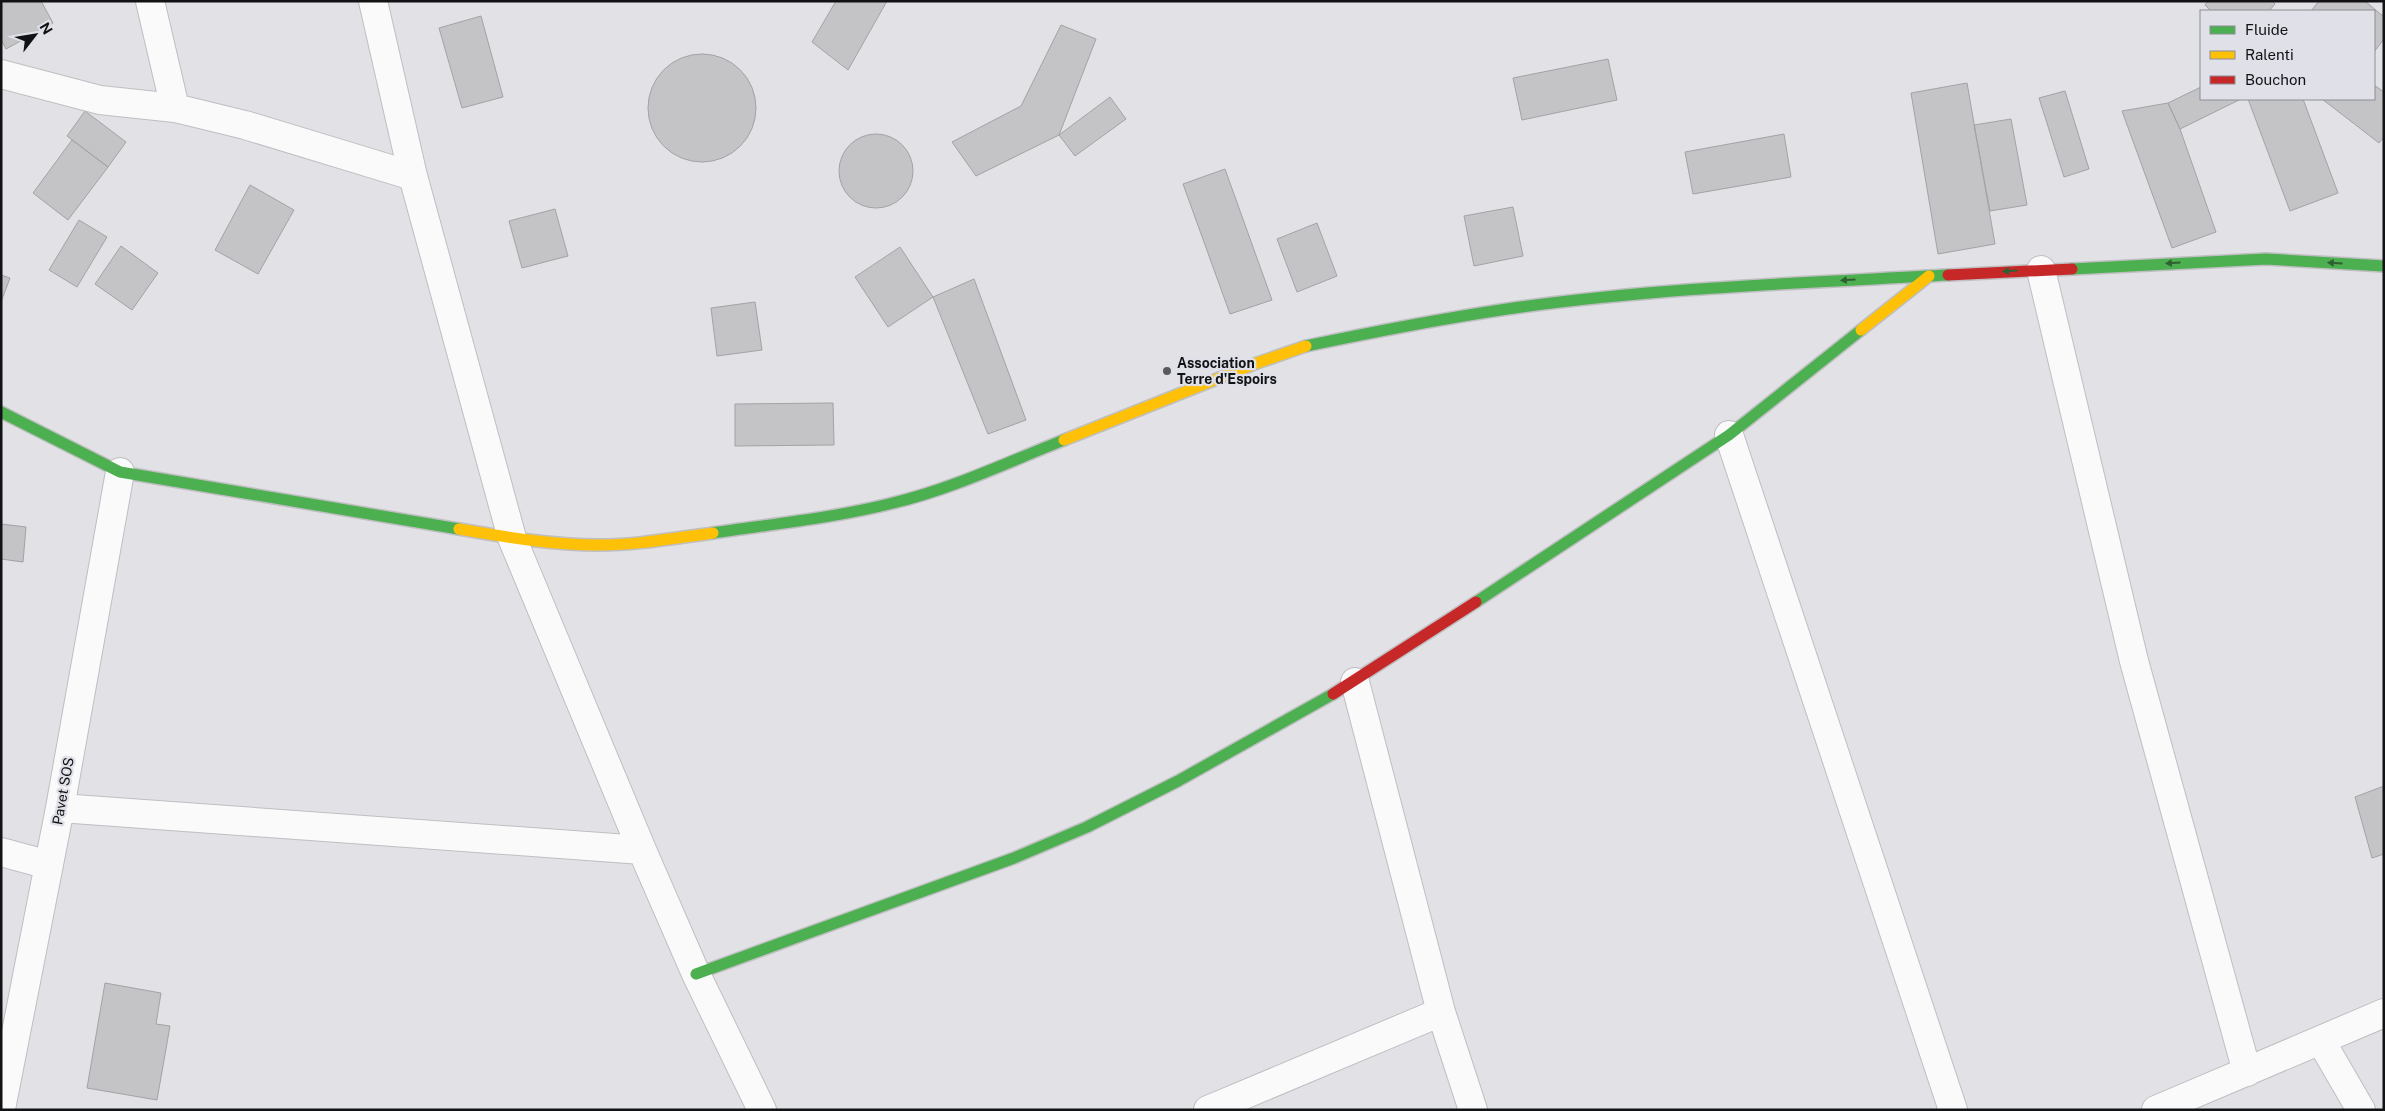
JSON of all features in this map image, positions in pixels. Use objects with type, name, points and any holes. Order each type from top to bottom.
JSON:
[{"type":"main road","points":[[1,412],[120,472],[512,538],[598,545],[640,543],[836,515],[894,503],[943,488],[1257,363],[1305,346],[1407,324],[1509,309],[1743,286],[2266,259],[2384,266]]},
{"type":"main road","points":[[696,974],[1014,858],[1087,827],[1178,781],[1355,682],[1729,435],[1929,276]]},
{"type":"street","points":[[150,1],[175,108]]},
{"type":"street","points":[[372,1],[413,176],[512,538],[642,850],[696,974],[762,1110]]},
{"type":"street","points":[[1,74],[100,100],[175,108],[245,125],[413,176]]},
{"type":"street","points":[[2040,270],[2134,661],[2247,1072]]},
{"type":"street","points":[[1729,435],[1953,1110]]},
{"type":"street","name":"Pavet SOS","points":[[1,1109],[60,808],[120,472]]},
{"type":"street","points":[[1355,682],[1441,1012],[1473,1110]]},
{"type":"street","points":[[60,808],[642,850]]},
{"type":"street","points":[[1,852],[49,865]]},
{"type":"street","points":[[1208,1110],[1441,1012]]},
{"type":"street","points":[[2164,1108],[2384,1013]]},
{"type":"street","points":[[2321,1041],[2361,1110]]},
{"type":"building","points":[[1,1],[41,1],[53,23],[6,49],[1,39]]},
{"type":"building","points":[[836,1],[887,1],[848,70],[812,42]]},
{"type":"building","points":[[2208,1],[2272,1],[2275,4],[2270,10],[2210,10],[2205,5]]},
{"type":"building","points":[[2319,1],[2365,1],[2384,17],[2384,39],[2375,51],[2375,10],[2312,10]]},
{"type":"building","points":[[481,16],[503,97],[462,108],[439,28]]},
{"type":"building","points":[[1061,25],[1096,39],[1059,135],[976,176],[952,142],[1021,106]]},
{"type":"building","points":[[702,54],[723,58],[740,70],[752,87],[756,108],[752,129],[740,146],[723,158],[702,162],[681,158],[664,146],[652,129],[648,108],[652,87],[664,70],[681,58]]},
{"type":"building","points":[[1608,59],[1617,100],[1522,120],[1513,78]]},
{"type":"building","points":[[1967,83],[1995,244],[1938,254],[1911,93]]},
{"type":"building","points":[[2375,86],[2384,92],[2384,137],[2379,143],[2323,100],[2375,100]]},
{"type":"building","points":[[2200,87],[2200,100],[2239,100],[2180,129],[2168,103]]},
{"type":"building","points":[[2065,91],[2089,169],[2064,177],[2039,98]]},
{"type":"building","points":[[1110,97],[1126,119],[1075,156],[1059,135]]},
{"type":"building","points":[[2248,100],[2303,100],[2338,193],[2290,211]]},
{"type":"building","points":[[2168,103],[2180,129],[2216,232],[2172,248],[2122,111]]},
{"type":"building","points":[[85,111],[126,142],[108,167],[67,136]]},
{"type":"building","points":[[2011,119],[2027,205],[1990,211],[1974,125]]},
{"type":"building","points":[[876,134],[897,140],[907,150],[913,171],[907,192],[897,202],[876,208],[855,202],[845,192],[839,171],[845,150],[855,140]]},
{"type":"building","points":[[1784,134],[1791,177],[1693,194],[1685,152]]},
{"type":"building","points":[[72,140],[108,167],[68,220],[33,193]]},
{"type":"building","points":[[1225,169],[1272,300],[1230,314],[1183,184]]},
{"type":"building","points":[[250,185],[294,210],[258,274],[215,250]]},
{"type":"building","points":[[1513,207],[1523,256],[1474,266],[1464,216]]},
{"type":"building","points":[[555,209],[568,256],[522,268],[509,221]]},
{"type":"building","points":[[79,220],[107,237],[77,287],[49,270]]},
{"type":"building","points":[[1317,223],[1337,276],[1297,292],[1277,239]]},
{"type":"building","points":[[121,246],[158,273],[132,310],[95,284]]},
{"type":"building","points":[[900,247],[933,297],[888,327],[855,277]]},
{"type":"building","points":[[1,275],[10,278],[1,302]]},
{"type":"building","points":[[974,279],[1026,420],[988,434],[933,297]]},
{"type":"building","points":[[755,302],[762,350],[717,356],[711,308]]},
{"type":"building","points":[[833,403],[834,445],[735,446],[735,404]]},
{"type":"building","points":[[1,524],[26,527],[23,562],[1,559]]},
{"type":"building","points":[[2384,786],[2384,854],[2372,858],[2355,797]]},
{"type":"building","points":[[105,983],[161,993],[156,1024],[170,1026],[157,1100],[87,1088]]},
{"type":"traffic: fast","points":[[2072,269],[2266,259],[2384,266]]},
{"type":"traffic: fast","points":[[1306,346],[1457,317],[1562,302],[1727,287],[1948,275]]},
{"type":"traffic: fast","points":[[1476,602],[1729,435],[1861,330]]},
{"type":"traffic: fast","points":[[1,412],[120,472],[459,529]]},
{"type":"traffic: fast","points":[[713,533],[848,513],[915,497],[958,483],[1064,440]]},
{"type":"traffic: fast","points":[[696,974],[1014,858],[1087,827],[1178,781],[1333,694]]},
{"type":"traffic: slow","points":[[1861,330],[1929,276]]},
{"type":"traffic: slow","points":[[1064,440],[1257,363],[1306,346]]},
{"type":"traffic: slow","points":[[459,529],[511,538],[581,545],[642,543],[713,533]]},
{"type":"traffic: jam","points":[[1948,275],[2072,269]]},
{"type":"traffic: jam","points":[[1333,694],[1476,602]]},
{"type":"place","name":"Association Terre d'Espoirs","points":[[1167,371]]}]
